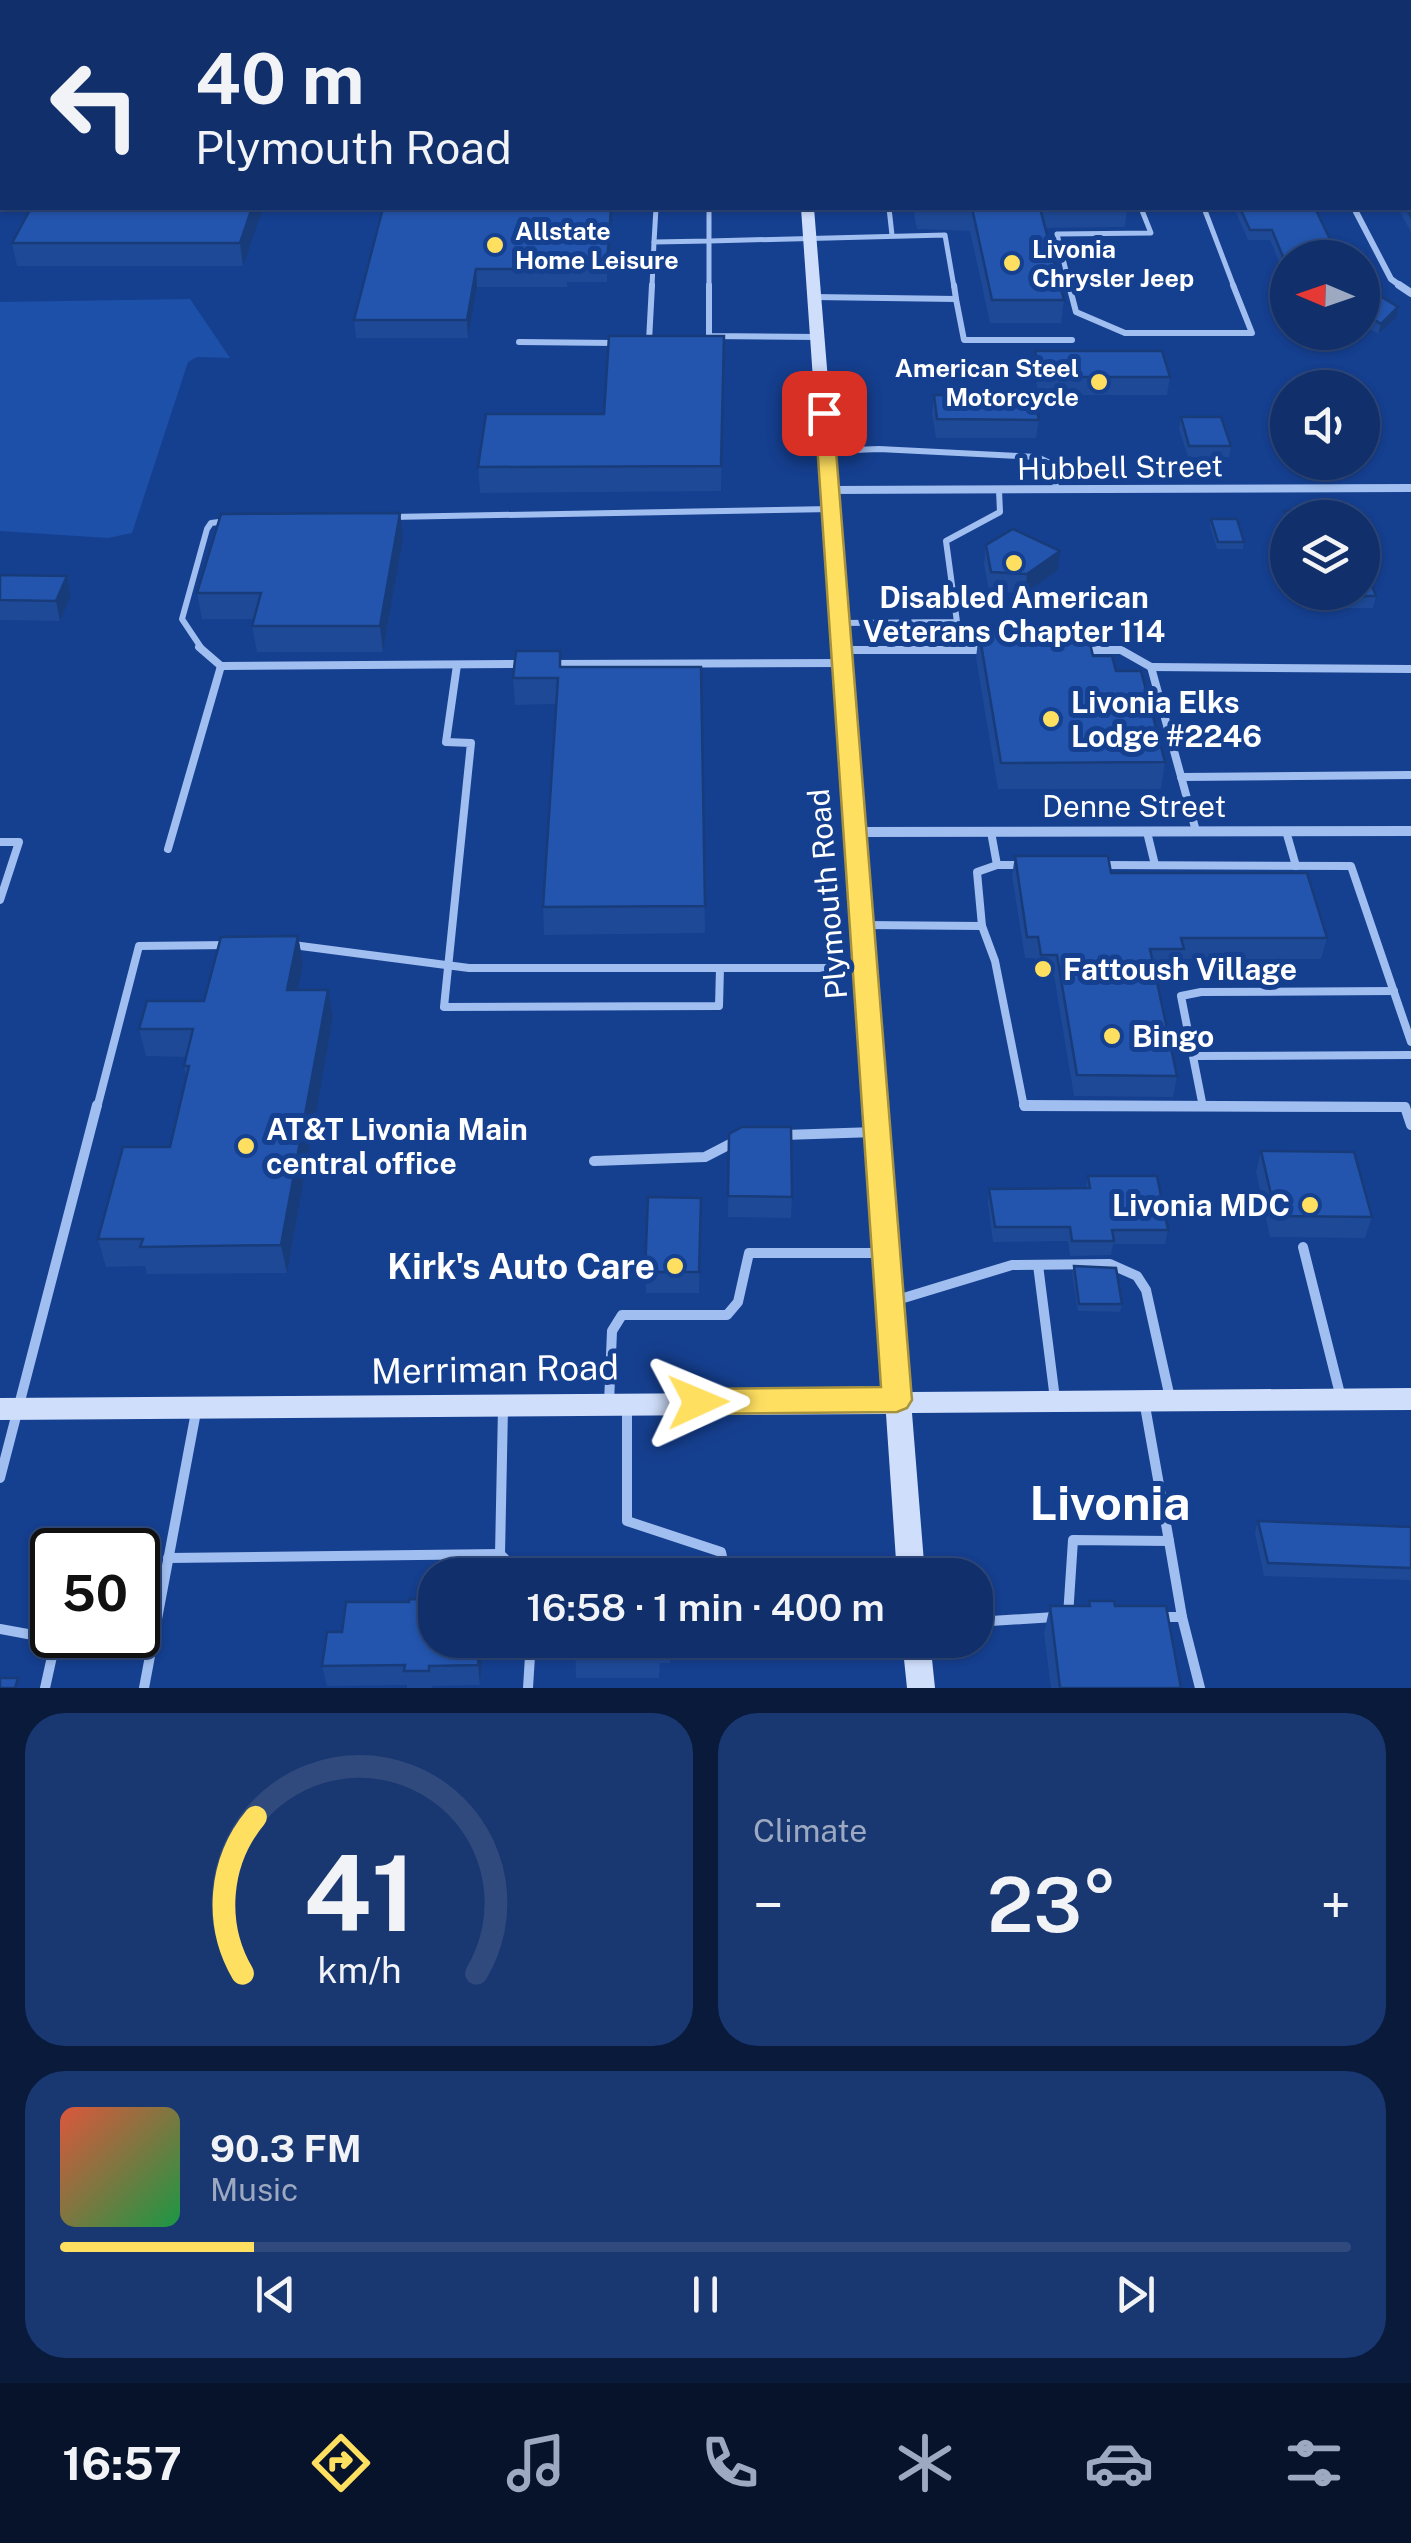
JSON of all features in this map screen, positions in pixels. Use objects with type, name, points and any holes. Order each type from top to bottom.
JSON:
[{"type":"main road","name":"Plymouth Road","points":[[807,210],[868,968],[910,1558]]},
{"type":"main road","name":"Merriman Road","points":[[10,1409],[1411,1399]]},
{"type":"main road","points":[[918,1658],[920,1688]]},
{"type":"street","points":[[1355,210],[1390,279],[1411,293]]},
{"type":"street","name":"Hubbell Street","points":[[831,500],[998,490],[1411,488]]},
{"type":"street","name":"Denne Street","points":[[857,832],[1411,831]]},
{"type":"lane","points":[[650,341],[656,210]]},
{"type":"lane","points":[[709,210],[709,336]]},
{"type":"lane","points":[[889,210],[892,235]]},
{"type":"lane","points":[[1143,210],[1150,233],[1057,234],[1076,312],[1125,333],[1252,333],[1205,210]]},
{"type":"lane","points":[[654,242],[946,236],[964,340],[1072,340]]},
{"type":"lane","points":[[814,297],[956,299]]},
{"type":"lane","points":[[694,338],[818,337]]},
{"type":"lane","points":[[636,342],[664,340]]},
{"type":"lane","points":[[519,342],[622,342]]},
{"type":"lane","points":[[827,451],[1020,454],[1050,463],[1057,490]]},
{"type":"lane","points":[[841,623],[957,622],[946,541],[1000,512],[998,490]]},
{"type":"lane","points":[[388,517],[831,500]]},
{"type":"lane","points":[[235,520],[211,522],[207,528],[182,620],[198,646],[221,666],[525,664]]},
{"type":"lane","points":[[544,664],[1002,650]]},
{"type":"lane","points":[[1081,650],[1121,650],[1151,667],[1411,668]]},
{"type":"lane","points":[[457,664],[446,742],[472,743],[444,1007],[719,1006],[720,968]]},
{"type":"lane","points":[[168,849],[221,666]]},
{"type":"lane","points":[[1151,667],[1196,831]]},
{"type":"lane","points":[[1182,777],[1411,775]]},
{"type":"lane","points":[[1286,831],[1296,866]]},
{"type":"lane","points":[[991,832],[997,865]]},
{"type":"lane","points":[[1147,832],[1155,866]]},
{"type":"lane","points":[[0,842],[20,842],[1,896]]},
{"type":"lane","points":[[1036,865],[997,865],[977,872],[982,926],[995,961],[1024,1107],[1408,1105],[1411,1126]]},
{"type":"lane","points":[[1096,866],[1351,866],[1411,1042]]},
{"type":"lane","points":[[864,926],[982,926]]},
{"type":"lane","points":[[0,1478],[10,1409],[139,946],[246,944]]},
{"type":"lane","points":[[282,944],[447,966],[868,968]]},
{"type":"lane","points":[[1203,1107],[1181,996],[1201,992],[1394,992]]},
{"type":"lane","points":[[1194,1056],[1411,1055]]},
{"type":"lane","points":[[779,1136],[879,1132]]},
{"type":"lane","points":[[594,1161],[704,1157],[744,1137]]},
{"type":"lane","points":[[1303,1247],[1341,1398]]},
{"type":"lane","points":[[722,1558],[721,1552],[628,1521],[612,1331],[615,1322],[622,1315],[727,1315],[739,1302],[744,1259],[749,1253],[887,1252]]},
{"type":"lane","points":[[1038,1264],[1055,1399]]},
{"type":"lane","points":[[890,1302],[995,1268],[1110,1264],[1137,1276],[1146,1290],[1169,1541],[1200,1688]]},
{"type":"lane","points":[[500,1554],[503,1404]]},
{"type":"lane","points":[[144,1688],[197,1407]]},
{"type":"lane","points":[[1068,1616],[1072,1540],[1169,1541]]},
{"type":"lane","points":[[168,1558],[500,1554],[504,1558]]},
{"type":"lane","points":[[1147,1618],[1182,1616]]},
{"type":"lane","points":[[993,1621],[1082,1617]]},
{"type":"lane","points":[[0,1629],[33,1636],[52,1652],[45,1688]]},
{"type":"lane","points":[[528,1688],[530,1658]]},
{"type":"shaded area","points":[[190,299],[230,358],[197,357],[188,362],[132,533],[108,538],[0,531],[0,302]]},
{"type":"building","points":[[30,210],[251,210],[240,243],[12,243]]},
{"type":"building","name":"Allstate Home Leisure","points":[[382,210],[611,210],[607,264],[566,264],[566,269],[476,269],[467,320],[354,320]]},
{"type":"building","points":[[972,210],[1041,210],[1064,300],[992,300]]},
{"type":"building","points":[[1241,210],[1316,210],[1330,240],[1276,240],[1272,230],[1250,230]]},
{"type":"building","points":[[1380,296],[1398,307],[1380,323]]},
{"type":"building","points":[[609,336],[724,336],[721,466],[478,467],[486,414],[604,414]]},
{"type":"building","points":[[1035,351],[1162,351],[1170,377],[1041,377]]},
{"type":"building","points":[[934,395],[1033,395],[1039,420],[937,419]]},
{"type":"building","points":[[1181,417],[1221,417],[1231,446],[1189,446]]},
{"type":"building","points":[[400,513],[380,626],[252,626],[261,593],[197,593],[221,514]]},
{"type":"building","points":[[1211,519],[1237,519],[1244,542],[1218,542]]},
{"type":"building","points":[[1013,529],[1060,551],[1027,574],[991,572],[986,545]]},
{"type":"building","points":[[0,575],[67,576],[56,601],[0,600]]},
{"type":"building","name":"Livonia Elks Lodge #2246","points":[[1087,631],[1093,656],[1112,656],[1116,671],[1141,671],[1165,762],[1001,763],[979,632]]},
{"type":"building","points":[[516,651],[560,651],[560,667],[701,667],[705,906],[543,907],[558,678],[513,678]]},
{"type":"building","name":"Bingo","points":[[1015,856],[1108,856],[1111,873],[1307,873],[1327,938],[1181,938],[1184,949],[1150,949],[1177,1076],[1077,1075],[1057,955],[1041,955],[1038,937],[1027,937]]},
{"type":"building","name":"AT&T Livonia Main central office","points":[[298,936],[287,990],[328,990],[281,1245],[140,1247],[143,1239],[98,1239],[123,1147],[170,1147],[189,1066],[184,1066],[193,1029],[139,1029],[147,1001],[204,1001],[221,937]]},
{"type":"building","points":[[742,1127],[791,1127],[792,1197],[728,1196],[729,1134]]},
{"type":"building","points":[[1261,1151],[1354,1152],[1372,1217],[1276,1216]]},
{"type":"building","points":[[1088,1176],[1157,1176],[1168,1230],[1112,1230],[1114,1241],[1072,1241],[1070,1227],[995,1227],[989,1189],[1090,1188]]},
{"type":"building","points":[[648,1197],[701,1198],[699,1272],[645,1272]]},
{"type":"building","points":[[1074,1266],[1116,1268],[1122,1304],[1079,1304]]},
{"type":"building","points":[[1258,1521],[1411,1527],[1411,1568],[1268,1563]]},
{"type":"building","points":[[418,1599],[418,1658],[479,1658],[478,1665],[429,1666],[429,1671],[404,1671],[405,1665],[322,1666],[327,1632],[342,1632],[346,1602]]},
{"type":"building","points":[[1089,1601],[1114,1601],[1115,1606],[1166,1606],[1181,1688],[1060,1688],[1050,1606],[1090,1606]]},
{"type":"building","points":[[0,1678],[18,1678],[15,1688],[0,1688]]},
{"type":"place","name":"Allstate Home Leisure","points":[[495,245]]},
{"type":"place","name":"Livonia Chrysler Jeep","points":[[1012,263]]},
{"type":"place","name":"American Steel Motorcycle","points":[[1099,382]]},
{"type":"place","name":"Disabled American Veterans Chapter 114","points":[[1014,563]]},
{"type":"place","name":"Livonia Elks Lodge #2246","points":[[1051,719]]},
{"type":"place","name":"Fattoush Village","points":[[1043,969]]},
{"type":"place","name":"Bingo","points":[[1112,1036]]},
{"type":"place","name":"AT&T Livonia Main central office","points":[[246,1146]]},
{"type":"place","name":"Livonia MDC","points":[[1310,1205]]},
{"type":"place","name":"Kirk's Auto Care","points":[[675,1266]]},
{"type":"district","name":"Livonia","points":[[1110,1502]]},
{"type":"route","points":[[698,1402],[897,1400],[824,413]]}]
